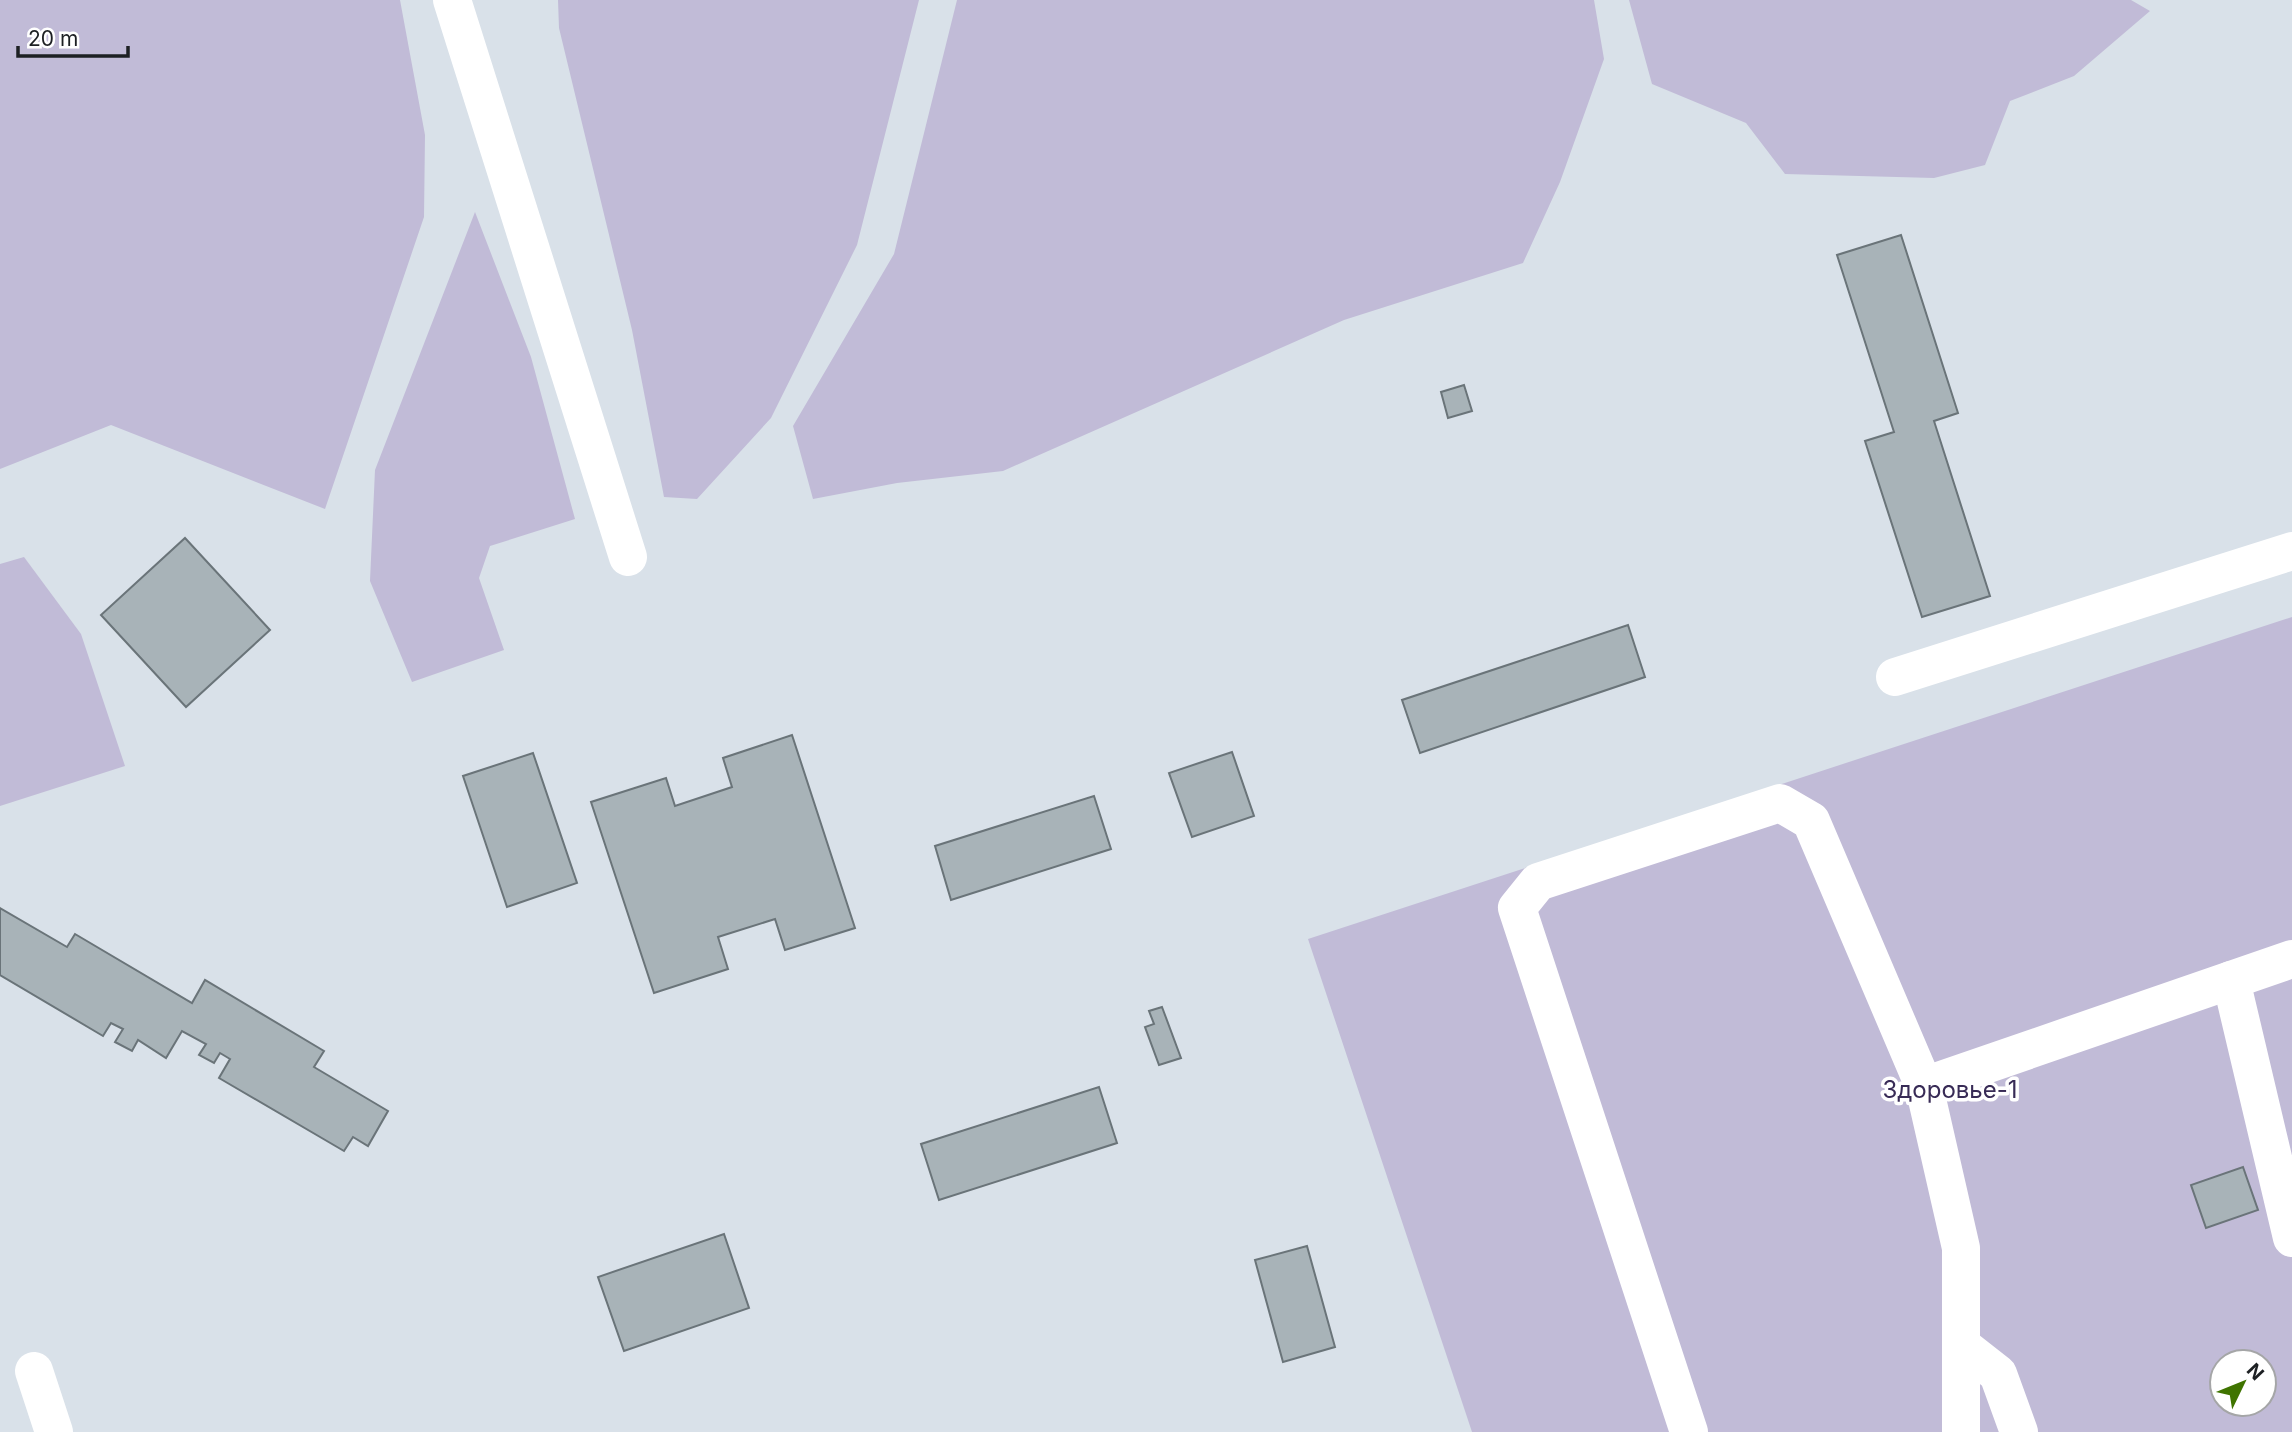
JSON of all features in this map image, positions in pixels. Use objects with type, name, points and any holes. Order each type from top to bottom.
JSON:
[{"type":"street","points":[[452,0],[628,557]]},
{"type":"street","points":[[1895,677],[2292,551]]},
{"type":"street","points":[[1689,1432],[1517,908],[1538,882],[1780,803],[1811,821],[1924,1086],[1961,1248],[1961,1432]]},
{"type":"street","points":[[1924,1086],[2292,959]]},
{"type":"street","points":[[2231,980],[2292,1238]]},
{"type":"street","points":[[1961,1345],[1998,1374],[2019,1432]]},
{"type":"street","points":[[34,1371],[54,1432]]},
{"type":"green space","points":[[0,0],[400,0],[425,135],[424,217],[325,509],[111,425],[0,469]]},
{"type":"green space","points":[[558,0],[919,0],[857,245],[771,418],[697,499],[664,497],[632,330],[559,28]]},
{"type":"green space","points":[[957,0],[1594,0],[1604,59],[1560,182],[1523,263],[1344,320],[1003,471],[897,483],[813,499],[793,426],[894,254]]},
{"type":"green space","points":[[1629,0],[2131,0],[2150,11],[2074,76],[2010,101],[1985,165],[1934,178],[1785,174],[1746,123],[1652,84]]},
{"type":"green space","points":[[475,212],[531,357],[575,519],[490,546],[479,578],[504,650],[412,682],[370,581],[375,470]]},
{"type":"green space","points":[[24,557],[81,634],[125,766],[0,806],[0,564]]},
{"type":"green space","name":"Здоровье-1","points":[[2292,617],[2292,1432],[1472,1432],[1308,939]]},
{"type":"building","points":[[1901,235],[1958,413],[1934,421],[1990,596],[1922,617],[1865,441],[1894,432],[1837,255]]},
{"type":"building","points":[[1464,385],[1472,411],[1448,418],[1441,392]]},
{"type":"building","points":[[185,538],[270,630],[186,707],[101,615]]},
{"type":"building","points":[[1628,625],[1645,677],[1420,753],[1402,700]]},
{"type":"building","points":[[792,735],[855,928],[785,950],[775,919],[718,937],[728,969],[654,993],[591,802],[666,778],[675,806],[732,787],[723,758]]},
{"type":"building","points":[[1232,752],[1254,816],[1192,837],[1169,773]]},
{"type":"building","points":[[533,753],[577,883],[507,907],[463,776]]},
{"type":"building","points":[[1094,796],[1111,849],[951,900],[935,846]]},
{"type":"building","points":[[0,908],[67,947],[75,934],[192,1003],[205,980],[324,1051],[314,1067],[388,1111],[368,1146],[353,1137],[344,1151],[219,1078],[230,1059],[220,1053],[214,1063],[199,1055],[206,1044],[182,1031],[166,1058],[138,1040],[132,1051],[115,1042],[123,1029],[111,1023],[103,1036],[0,975]]},
{"type":"building","points":[[1162,1007],[1181,1058],[1159,1065],[1145,1027],[1154,1024],[1149,1011]]},
{"type":"building","points":[[1099,1087],[1117,1143],[939,1200],[921,1144]]},
{"type":"building","points":[[2243,1167],[2258,1210],[2206,1228],[2191,1185]]},
{"type":"building","points":[[724,1234],[749,1308],[624,1351],[598,1277]]},
{"type":"building","points":[[1307,1246],[1335,1347],[1283,1362],[1255,1260]]}]
